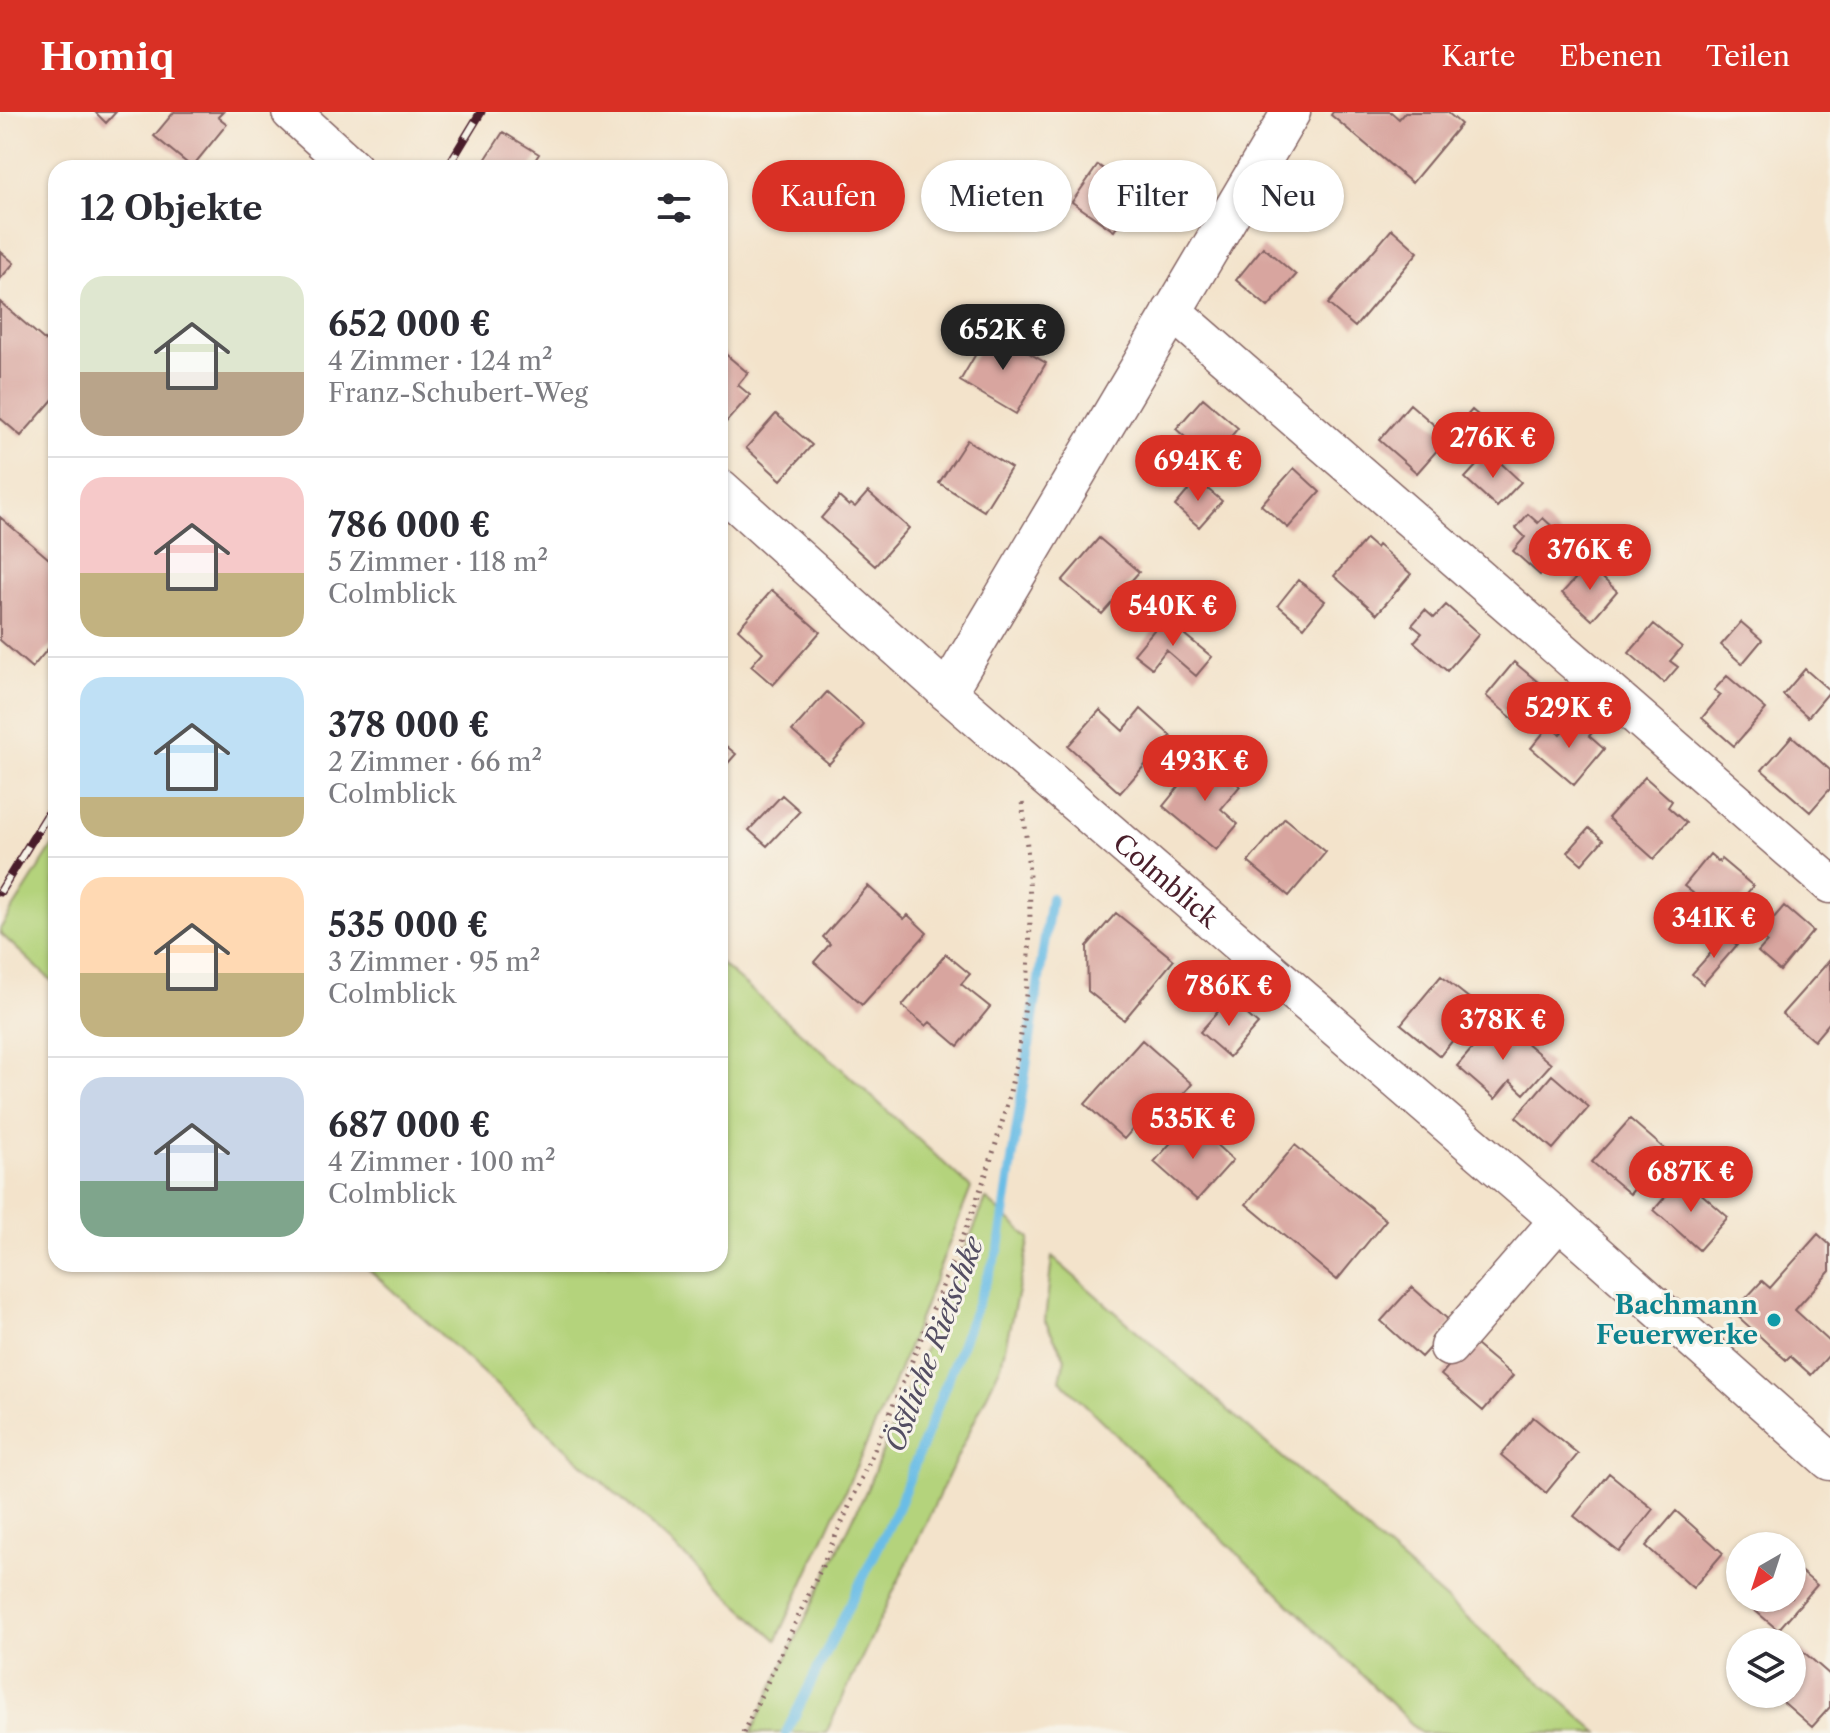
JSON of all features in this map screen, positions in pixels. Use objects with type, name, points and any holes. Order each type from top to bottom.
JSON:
[{"type":"street","points":[[291,112],[344,160]]},
{"type":"street","points":[[947,692],[1291,112]]},
{"type":"street","points":[[1172,311],[1830,884]]},
{"type":"street","name":"Colmblick","points":[[728,495],[947,692],[1559,1220],[1830,1461]]},
{"type":"street","points":[[1449,1347],[1559,1220]]},
{"type":"path","points":[[743,1733],[901,1390],[975,1204],[1002,1124],[1020,1041],[1030,914],[1020,787],[1009,746]]},
{"type":"green space","points":[[48,854],[48,978],[0,933]]},
{"type":"green space","points":[[728,970],[830,1058],[971,1188],[892,1388],[777,1640],[372,1272],[728,1272]]},
{"type":"green space","points":[[986,1199],[1030,1238],[1001,1365],[826,1733],[751,1733],[867,1489]]},
{"type":"green space","points":[[1052,1257],[1599,1733],[1421,1733],[1060,1380],[1065,1358],[1045,1321]]},
{"type":"building","points":[[95,112],[116,112],[106,123]]},
{"type":"building","points":[[174,112],[223,112],[218,117],[227,124],[198,160],[183,160],[154,136]]},
{"type":"building","points":[[1333,112],[1391,112],[1399,119],[1405,112],[1447,112],[1461,124],[1412,183],[1331,115]]},
{"type":"building","points":[[503,132],[539,154],[535,160],[485,160]]},
{"type":"building","points":[[1088,179],[1088,213],[1072,202]]},
{"type":"building","points":[[1392,229],[1418,252],[1355,327],[1328,304]]},
{"type":"building","points":[[1263,247],[1296,275],[1268,307],[1236,280]]},
{"type":"building","points":[[0,251],[14,263],[0,279]]},
{"type":"building","points":[[0,302],[48,343],[48,405],[21,436],[0,418]]},
{"type":"building","points":[[990,330],[1046,363],[1016,414],[960,381]]},
{"type":"building","points":[[728,356],[748,373],[738,385],[750,395],[728,420]]},
{"type":"building","points":[[1203,398],[1238,428],[1211,460],[1176,429]]},
{"type":"building","points":[[1410,404],[1448,437],[1472,410],[1485,421],[1460,450],[1447,439],[1417,473],[1379,440]]},
{"type":"building","points":[[776,414],[812,445],[781,480],[746,448]]},
{"type":"building","points":[[967,440],[1011,468],[984,511],[939,483]]},
{"type":"building","points":[[1489,452],[1521,482],[1497,507],[1465,478]]},
{"type":"building","points":[[1294,468],[1320,492],[1288,528],[1261,505]]},
{"type":"building","points":[[1197,480],[1222,501],[1199,527],[1175,506]]},
{"type":"building","points":[[868,492],[909,528],[875,566],[821,518],[839,497],[855,507]]},
{"type":"building","points":[[1528,514],[1538,523],[1543,518],[1570,543],[1540,575],[1513,551],[1525,537],[1516,528]]},
{"type":"building","points":[[0,517],[48,558],[48,649],[32,668],[0,640]]},
{"type":"building","points":[[1099,538],[1139,572],[1102,614],[1062,581]]},
{"type":"building","points":[[1366,539],[1376,548],[1378,545],[1411,574],[1377,614],[1334,576]]},
{"type":"building","points":[[1588,565],[1617,591],[1592,620],[1562,593]]},
{"type":"building","points":[[1298,580],[1325,601],[1304,627],[1278,605]]},
{"type":"building","points":[[772,590],[820,632],[773,685],[751,666],[763,652],[738,629]]},
{"type":"building","points":[[1446,605],[1479,634],[1447,671],[1414,642],[1422,633],[1412,625],[1425,610],[1434,618]]},
{"type":"building","points":[[1164,618],[1212,657],[1196,676],[1166,650],[1152,668],[1134,654]]},
{"type":"building","points":[[1741,622],[1762,640],[1742,664],[1721,645]]},
{"type":"building","points":[[1654,624],[1682,647],[1670,661],[1678,667],[1664,683],[1629,653]]},
{"type":"building","points":[[1514,662],[1538,682],[1530,691],[1548,706],[1527,731],[1486,696]]},
{"type":"building","points":[[1805,669],[1830,691],[1808,717],[1783,695]]},
{"type":"building","points":[[1727,676],[1766,709],[1734,746],[1702,718],[1721,695],[1714,690]]},
{"type":"building","points":[[827,692],[864,725],[829,764],[792,731]]},
{"type":"building","points":[[1141,709],[1171,736],[1120,793],[1068,746],[1100,710],[1123,731]]},
{"type":"building","points":[[1576,716],[1593,732],[1589,736],[1604,749],[1574,785],[1531,748],[1550,725],[1560,734]]},
{"type":"building","points":[[1792,736],[1830,770],[1830,789],[1810,812],[1762,770]]},
{"type":"building","points":[[728,748],[736,754],[728,763]]},
{"type":"building","points":[[1203,757],[1240,786],[1221,809],[1238,824],[1216,850],[1163,806]]},
{"type":"building","points":[[1645,777],[1672,801],[1668,807],[1686,823],[1654,859],[1608,818]]},
{"type":"building","points":[[782,795],[800,811],[767,846],[749,830]]},
{"type":"building","points":[[1285,818],[1326,852],[1289,896],[1248,862]]},
{"type":"building","points":[[1589,828],[1603,840],[1582,864],[1568,852]]},
{"type":"building","points":[[1710,854],[1719,862],[1721,859],[1753,886],[1722,924],[1689,897],[1693,893],[1684,886]]},
{"type":"building","points":[[868,886],[904,919],[908,915],[927,933],[862,1005],[814,962],[830,944],[823,937]]},
{"type":"building","points":[[1784,906],[1813,931],[1780,971],[1758,952],[1767,942],[1751,928],[1764,913],[1772,920]]},
{"type":"building","points":[[1116,913],[1174,960],[1124,1020],[1088,991],[1087,946]]},
{"type":"building","points":[[1726,936],[1737,945],[1703,984],[1692,974]]},
{"type":"building","points":[[946,954],[970,974],[961,984],[990,1007],[958,1046],[930,1022],[926,1026],[902,1006]]},
{"type":"building","points":[[1830,960],[1830,1022],[1814,1041],[1782,1014]]},
{"type":"building","points":[[1441,976],[1480,1007],[1440,1056],[1401,1024]]},
{"type":"building","points":[[1229,999],[1258,1024],[1229,1057],[1200,1032]]},
{"type":"building","points":[[1498,1019],[1551,1064],[1524,1094],[1510,1081],[1495,1099],[1457,1066]]},
{"type":"building","points":[[1142,1040],[1192,1084],[1158,1124],[1147,1113],[1124,1139],[1085,1104]]},
{"type":"building","points":[[1552,1075],[1589,1107],[1553,1149],[1516,1117]]},
{"type":"building","points":[[1630,1119],[1667,1151],[1630,1194],[1592,1162]]},
{"type":"building","points":[[1190,1121],[1233,1160],[1197,1200],[1154,1162]]},
{"type":"building","points":[[1295,1145],[1386,1220],[1337,1280],[1246,1204]]},
{"type":"building","points":[[1682,1177],[1728,1217],[1699,1250],[1654,1210]]},
{"type":"building","points":[[1818,1234],[1830,1245],[1830,1271],[1795,1310],[1830,1342],[1830,1354],[1811,1375],[1790,1356],[1786,1360],[1733,1312],[1762,1281],[1770,1288]]},
{"type":"building","points":[[1412,1287],[1452,1323],[1421,1357],[1381,1321]]},
{"type":"building","points":[[1470,1340],[1513,1376],[1483,1411],[1441,1375]]},
{"type":"building","points":[[1533,1417],[1578,1454],[1546,1493],[1501,1455]]},
{"type":"building","points":[[1609,1473],[1653,1509],[1619,1552],[1574,1516]]},
{"type":"building","points":[[1676,1511],[1723,1553],[1693,1588],[1646,1546]]},
{"type":"building","points":[[1806,1576],[1817,1585],[1806,1598]]},
{"type":"building","points":[[1757,1612],[1794,1612],[1780,1628]]},
{"type":"building","points":[[1806,1654],[1830,1675],[1830,1707],[1812,1727],[1790,1708],[1806,1708]]},
{"type":"waterway","name":"Östliche Rietschke","points":[[786,1733],[898,1507],[999,1248],[1051,898]]},
{"type":"railway","points":[[452,160],[481,112]]},
{"type":"railway","points":[[0,892],[48,814]]},
{"type":"place","name":"Bachmann Feuerwerke","points":[[1774,1320]]}]
